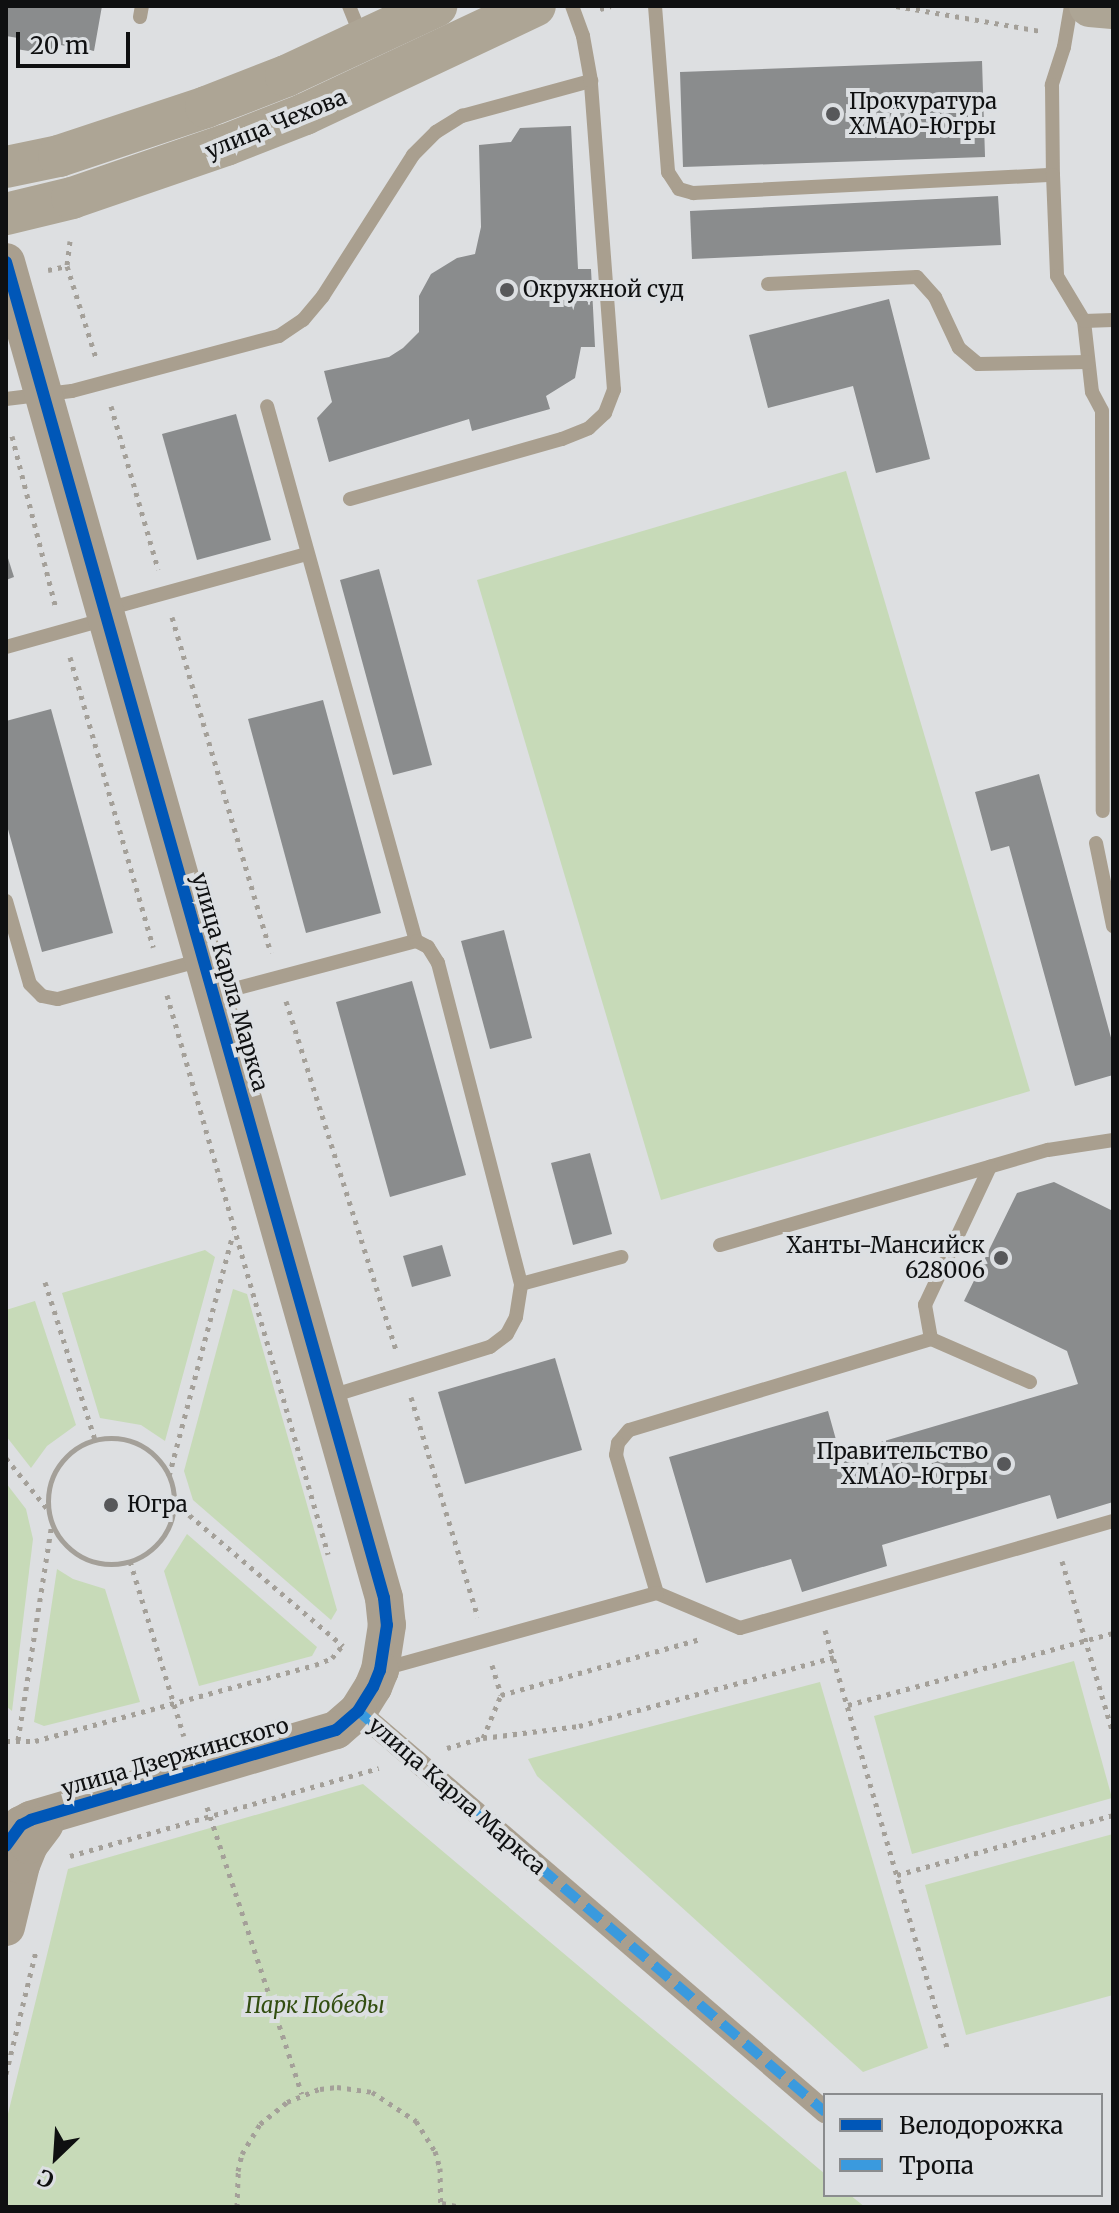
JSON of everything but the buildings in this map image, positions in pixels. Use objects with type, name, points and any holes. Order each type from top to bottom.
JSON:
[{"type":"main road","points":[[367,26],[426,6]]},
{"type":"main road","name":"улица Чехова","points":[[6,167],[59,156],[206,107],[367,26],[436,6]]},
{"type":"main road","name":"улица Чехова","points":[[6,214],[72,198],[305,114],[535,6]]},
{"type":"main road","points":[[1079,20],[1113,8]]},
{"type":"street","name":"улица Карла Маркса","points":[[6,262],[24,398],[104,614],[384,1598],[387,1625],[370,1689],[413,1758],[823,2110]]},
{"type":"street","name":"улица Дзержинского","points":[[6,1846],[21,1825],[63,1810],[318,1738],[336,1730],[370,1689]]},
{"type":"street","name":"улица Дзержинского","points":[[6,1802],[63,1810]]},
{"type":"street","name":"улица Дзержинского","points":[[23,1932],[29,1845],[48,1820],[63,1810]]},
{"type":"lane","points":[[350,499],[562,439],[589,428],[605,413],[614,390],[591,81],[583,36],[572,6]]},
{"type":"lane","points":[[655,6],[668,172],[679,189],[693,193],[1053,175]]},
{"type":"lane","points":[[1071,6],[1079,20],[1052,85],[1057,276],[1084,321],[1092,392],[1108,411],[1103,811]]},
{"type":"lane","points":[[24,398],[279,336],[303,320],[323,296],[413,155],[436,132],[462,116],[591,81]]},
{"type":"lane","points":[[768,284],[917,277],[935,297],[959,348],[978,364],[1088,362]]},
{"type":"lane","points":[[1084,321],[1113,320]]},
{"type":"lane","points":[[267,406],[416,941]]},
{"type":"lane","points":[[6,647],[62,631],[104,614],[307,554]]},
{"type":"lane","points":[[1096,843],[1113,926]]},
{"type":"lane","points":[[6,901],[30,984],[42,996],[58,999],[160,972],[208,978],[416,941],[428,947],[438,963],[521,1284],[513,1326],[501,1341],[327,1397]]},
{"type":"lane","points":[[720,1245],[1048,1150],[1113,1140]]},
{"type":"lane","points":[[931,1339],[925,1305],[990,1167]]},
{"type":"lane","points":[[521,1284],[621,1257]]},
{"type":"lane","points":[[657,1593],[616,1455],[623,1435],[931,1339],[1030,1382]]},
{"type":"lane","points":[[370,1689],[657,1593],[740,1628],[1113,1521]]},
{"type":"path","points":[[896,6],[1079,20]]},
{"type":"path","points":[[10,427],[62,631],[332,1566]]},
{"type":"path","points":[[168,1477],[234,1231]]},
{"type":"path","points":[[45,1282],[95,1440]]},
{"type":"path","points":[[118,1439],[141,1446],[159,1460],[168,1477],[174,1501],[164,1535],[149,1551],[130,1561],[106,1564],[83,1557],[64,1542],[52,1522],[49,1492],[57,1469],[73,1451],[95,1440],[118,1439]]},
{"type":"path","points":[[6,1458],[49,1512]]},
{"type":"path","points":[[174,1501],[363,1664],[370,1689]]},
{"type":"path","points":[[18,1740],[52,1522]]},
{"type":"path","points":[[1054,1537],[1113,1733]]},
{"type":"path","points":[[130,1561],[210,1817],[302,2094]]},
{"type":"path","points":[[816,1606],[834,1657],[948,2051]]},
{"type":"path","points":[[483,1738],[501,1695],[740,1628]]},
{"type":"path","points":[[848,1705],[1113,1633]]},
{"type":"path","points":[[7,1739],[35,1741],[315,1665],[332,1658],[343,1646],[345,1638]]},
{"type":"path","points":[[58,1860],[483,1738],[579,1726],[834,1657]]},
{"type":"path","points":[[897,1875],[1113,1815]]},
{"type":"path","points":[[6,2074],[23,1932]]},
{"type":"path","points":[[237,2207],[238,2171],[250,2138],[272,2112],[302,2094],[320,2089],[355,2088],[372,2092],[403,2109],[422,2128],[435,2151],[443,2185],[441,2205],[461,2207]]},
{"type":"green space","points":[[846,471],[1030,1091],[661,1200],[477,580]]},
{"type":"green space","points":[[205,1250],[215,1257],[165,1441],[141,1425],[100,1418],[62,1293]]},
{"type":"green space","points":[[233,1289],[247,1294],[337,1610],[331,1620],[193,1500],[184,1471]]},
{"type":"green space","points":[[35,1301],[76,1425],[47,1446],[31,1468],[6,1436],[6,1310]]},
{"type":"green space","points":[[6,1483],[26,1509],[33,1539],[12,1711],[6,1706]]},
{"type":"green space","points":[[187,1534],[317,1647],[312,1656],[199,1686],[164,1571]]},
{"type":"green space","points":[[57,1569],[73,1579],[105,1589],[140,1702],[44,1726],[34,1722]]},
{"type":"green space","points":[[1074,1661],[1112,1798],[912,1854],[874,1716]]},
{"type":"green space","points":[[820,1682],[928,2048],[863,2072],[537,1776],[528,1759]]},
{"type":"green space","name":"Парк Победы","points":[[363,1784],[823,2172],[823,2197],[852,2197],[865,2207],[6,2207],[6,2122],[68,1869]]},
{"type":"green space","points":[[1113,1834],[1113,1995],[966,2035],[925,1885]]},
{"type":"marked path","points":[[358,1711],[823,2110]]},
{"type":"cycle path","points":[[6,262],[384,1598],[387,1625],[380,1670],[373,1687],[358,1711],[336,1730],[31,1820],[21,1825],[6,1846]]},
{"type":"place","name":"Прокуратура ХМАО-Югры","points":[[833,114]]},
{"type":"place","name":"Окружной суд","points":[[507,290]]},
{"type":"place","name":"Ханты-Мансийск 628006","points":[[1001,1258]]},
{"type":"place","name":"Правительство ХМАО-Югры","points":[[1004,1464]]},
{"type":"place","name":"Югра","points":[[111,1505]]}]
